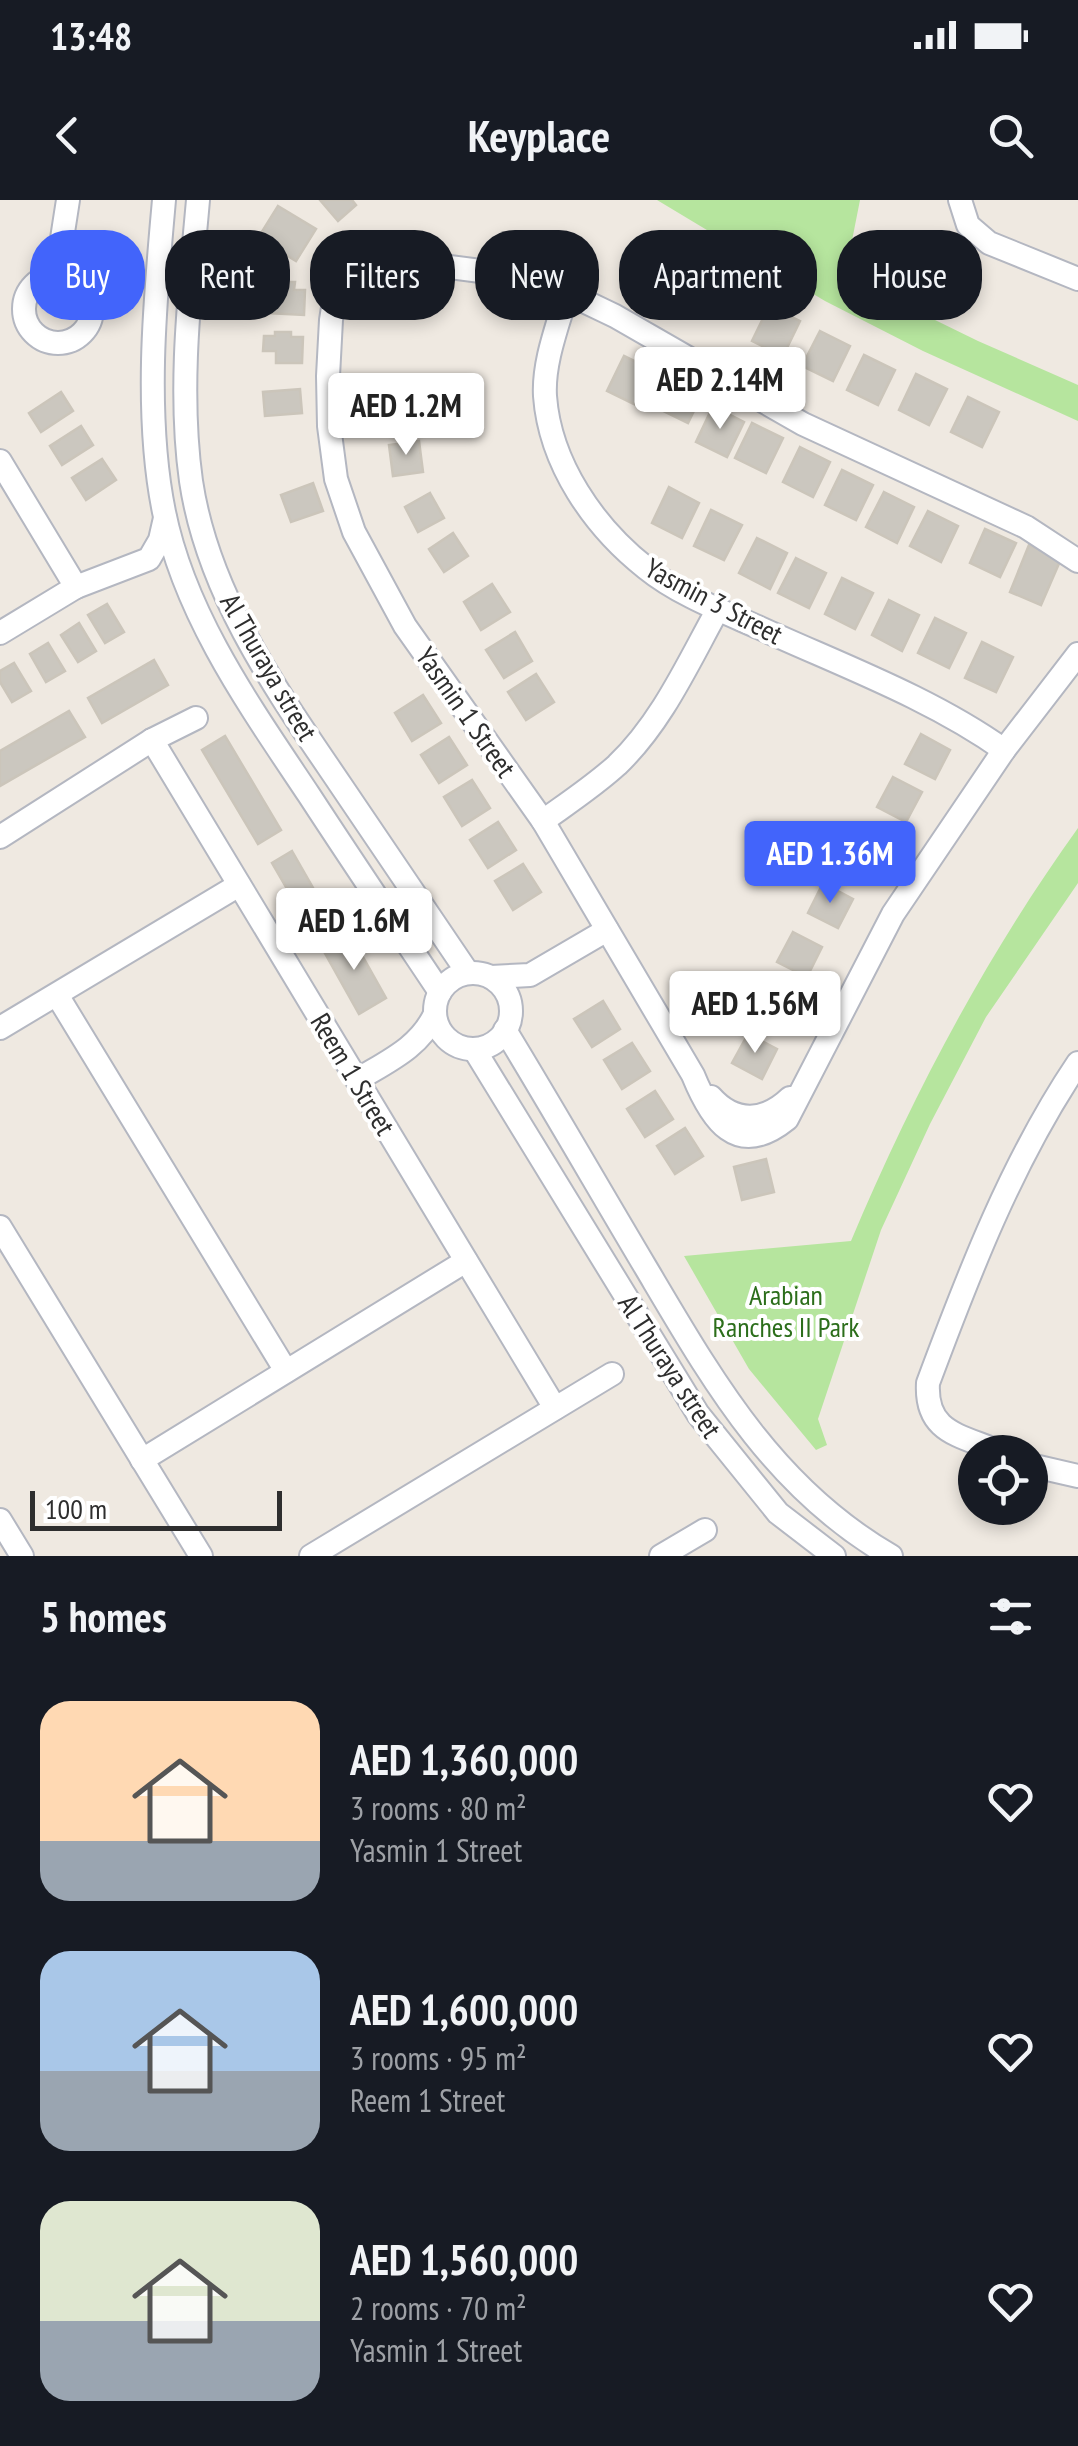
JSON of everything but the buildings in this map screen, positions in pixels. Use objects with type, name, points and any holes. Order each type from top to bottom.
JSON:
[{"type":"street","points":[[63,230],[68,200]]},
{"type":"street","points":[[142,200],[161,234]]},
{"type":"street","name":"Al Thuraya street","points":[[164,200],[154,376],[156,435],[165,518],[186,584],[212,641],[266,732],[437,1003]]},
{"type":"street","name":"Al Thuraya street","points":[[198,200],[186,430],[195,503],[216,576],[236,620],[294,716],[480,975]]},
{"type":"street","points":[[960,200],[968,225],[989,243],[1078,279]]},
{"type":"street","points":[[971,200],[979,222],[1021,254]]},
{"type":"street","name":"Yasmin 1 Street","points":[[475,269],[363,257],[340,266],[328,286],[330,426],[336,479],[354,532],[406,626],[542,820],[693,1074],[717,1104],[732,1114],[750,1118],[768,1115],[808,1080],[893,914],[1004,750],[1077,656]]},
{"type":"street","points":[[30,290],[12,310],[48,342],[75,339],[89,320]]},
{"type":"street","name":"Yasmin 1 Street","points":[[599,308],[803,424],[1001,514],[1076,561]]},
{"type":"street","name":"Yasmin 3 Street","points":[[559,320],[544,393],[550,427],[575,488],[620,546],[649,571],[718,609],[884,684],[1004,750]]},
{"type":"street","points":[[0,461],[76,587]]},
{"type":"street","points":[[0,633],[76,587],[149,559],[160,540],[165,518]]},
{"type":"street","points":[[149,559],[186,584]]},
{"type":"street","points":[[542,820],[598,782],[636,745],[656,718],[718,609]]},
{"type":"street","points":[[0,836],[152,740],[196,718]]},
{"type":"street","name":"Reem 1 Street","points":[[152,740],[555,1408]]},
{"type":"street","points":[[0,1028],[239,885]]},
{"type":"street","points":[[410,1048],[434,1043],[465,1047],[497,1040],[517,992],[530,974],[607,930]]},
{"type":"street","points":[[357,1080],[410,1048],[426,1031],[437,1003],[457,976],[530,974]]},
{"type":"street","points":[[480,975],[505,991],[508,1020]]},
{"type":"street","points":[[56,994],[286,1371]]},
{"type":"street","points":[[437,1003],[438,1027],[465,1047]]},
{"type":"street","name":"Al Thuraya street","points":[[508,1020],[687,1337],[749,1432],[813,1500],[891,1556]]},
{"type":"street","name":"Al Thuraya street","points":[[465,1047],[698,1414],[778,1513],[834,1556]]},
{"type":"street","points":[[972,1435],[946,1408],[940,1384],[943,1351],[956,1306],[984,1242],[1037,1132],[1078,1063]]},
{"type":"street","points":[[0,1227],[201,1556]]},
{"type":"street","points":[[142,1460],[466,1261]]},
{"type":"street","points":[[312,1556],[612,1374]]},
{"type":"street","points":[[1048,1469],[1078,1476]]},
{"type":"street","points":[[0,1520],[22,1556]]},
{"type":"street","points":[[661,1556],[705,1530]]},
{"type":"green space","points":[[657,200],[860,200],[854,230],[837,230],[837,307],[817,296],[817,230],[707,230]]},
{"type":"green space","points":[[862,320],[935,320],[1078,385],[1078,421]]},
{"type":"green space","name":"Arabian Ranches II Park","points":[[1078,828],[1078,883],[986,1017],[881,1230],[818,1419],[827,1445],[816,1450],[749,1369],[684,1256],[851,1241],[899,1133],[953,1028],[1012,926]]}]
